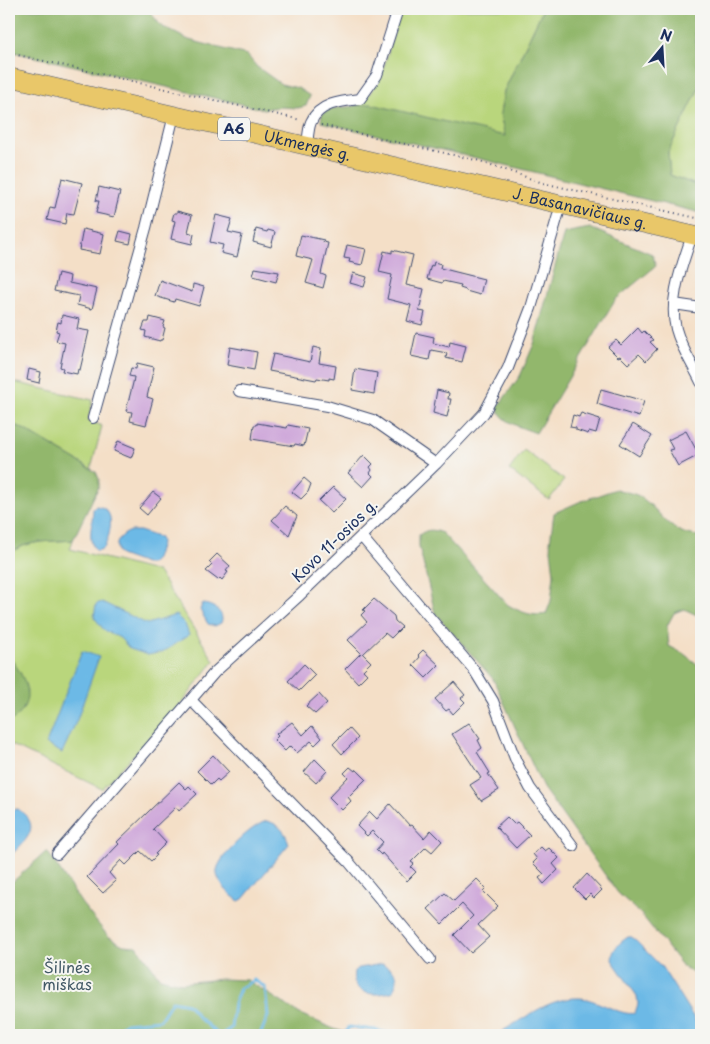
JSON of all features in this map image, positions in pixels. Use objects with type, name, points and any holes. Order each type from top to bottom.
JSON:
[{"type":"highway","name":"Ukmergės g.","points":[[9,76],[460,181]]},
{"type":"highway","name":"J. Basanavičiaus g.","points":[[460,181],[697,236]]},
{"type":"street","points":[[307,146],[310,122],[320,109],[340,101],[360,98],[377,75],[398,9]]},
{"type":"street","points":[[93,418],[146,228],[174,115]]},
{"type":"street","name":"Kovo 11-osios g.","points":[[57,854],[215,672],[436,464],[484,413],[508,368],[531,308],[562,205]]},
{"type":"street","points":[[697,236],[677,287],[674,317],[676,331],[701,382]]},
{"type":"street","points":[[674,304],[701,308]]},
{"type":"street","points":[[239,391],[327,406],[373,420],[436,464]]},
{"type":"street","points":[[361,536],[474,670],[486,687],[516,761],[530,788],[573,846]]},
{"type":"street","points":[[192,700],[349,862],[430,959]]},
{"type":"path","points":[[9,53],[480,161],[543,183],[701,219]]},
{"type":"green space","points":[[9,9],[148,9],[161,26],[189,40],[247,55],[257,67],[281,84],[298,88],[310,96],[306,106],[263,109],[9,51]]},
{"type":"green space","points":[[401,9],[543,9],[504,91],[500,114],[505,137],[371,104],[353,107],[371,93],[382,73]]},
{"type":"green space","points":[[543,9],[693,9],[700,86],[668,152],[670,175],[701,187],[701,213],[321,122],[322,114],[330,109],[371,104],[505,136],[500,114],[504,91]]},
{"type":"green space","points":[[693,9],[701,11],[701,187],[670,175],[668,152],[700,86]]},
{"type":"green space","points":[[590,228],[652,254],[656,266],[616,299],[536,433],[508,421],[497,408],[520,376],[534,344],[564,233]]},
{"type":"green space","points":[[9,381],[93,400],[88,420],[102,426],[91,469],[20,427],[9,424]]},
{"type":"green space","points":[[9,424],[20,427],[96,472],[99,486],[73,540],[31,544],[15,550],[9,555]]},
{"type":"green space","points":[[524,450],[564,480],[549,500],[509,470]]},
{"type":"green space","points":[[616,489],[639,496],[650,504],[674,528],[681,532],[700,536],[701,541],[701,617],[684,609],[674,613],[667,626],[669,646],[684,654],[701,667],[701,972],[694,973],[685,969],[641,914],[618,893],[543,788],[493,679],[435,613],[419,546],[419,535],[422,533],[430,530],[442,533],[508,605],[527,613],[536,615],[546,614],[551,601],[554,574],[550,542],[554,513]]},
{"type":"green space","points":[[73,540],[70,549],[158,572],[214,661],[181,704],[102,789],[9,744],[9,721],[12,720],[21,674],[9,656],[9,555],[22,546],[30,544]]},
{"type":"green space","points":[[9,656],[24,681],[27,695],[22,711],[9,721]]},
{"type":"green space","name":"Šilinės miškas","points":[[47,851],[82,904],[108,936],[123,945],[137,946],[160,978],[181,983],[221,979],[247,980],[300,1014],[334,1029],[354,1035],[9,1035],[9,885]]},
{"type":"water","points":[[96,506],[103,508],[110,517],[110,530],[104,548],[97,551],[91,537],[93,509]]},
{"type":"water","points":[[131,531],[140,531],[160,538],[161,543],[156,559],[151,564],[145,564],[120,555],[117,547],[118,540]]},
{"type":"water","points":[[102,602],[147,624],[176,615],[185,624],[189,635],[163,652],[148,655],[130,649],[120,638],[104,630],[94,617],[96,604]]},
{"type":"water","points":[[202,604],[209,605],[220,612],[221,623],[215,626],[208,624],[200,610]]},
{"type":"water","points":[[82,651],[99,657],[77,720],[62,753],[46,744]]},
{"type":"water","points":[[18,809],[26,816],[31,828],[26,840],[9,857],[9,810]]},
{"type":"water","points":[[267,821],[281,829],[289,844],[243,899],[239,901],[228,892],[218,879],[217,870],[219,864],[238,841],[261,823]]},
{"type":"water","points":[[628,937],[632,937],[661,966],[694,1018],[698,1027],[697,1035],[500,1035],[504,1030],[549,1004],[569,999],[586,999],[629,1014],[635,1013],[638,1004],[637,996],[612,960],[613,953],[617,947]]},
{"type":"water","points":[[382,964],[396,974],[397,981],[394,991],[372,994],[360,990],[356,986],[354,971],[359,968]]},
{"type":"building","points":[[62,178],[82,183],[74,214],[67,213],[65,224],[47,220],[50,207],[55,208]]},
{"type":"building","points":[[99,187],[120,192],[114,217],[96,213],[99,201],[96,201]]},
{"type":"building","points":[[177,211],[192,215],[188,232],[194,234],[192,244],[171,239],[175,221],[172,220],[174,213],[177,213]]},
{"type":"building","points":[[216,215],[232,219],[228,232],[242,235],[237,257],[221,253],[223,245],[210,242]]},
{"type":"building","points":[[83,229],[104,234],[100,254],[79,250]]},
{"type":"building","points":[[256,229],[275,232],[271,247],[253,242]]},
{"type":"building","points":[[120,231],[132,234],[130,244],[117,241]]},
{"type":"building","points":[[301,235],[324,240],[323,242],[328,243],[321,274],[326,276],[323,288],[306,283],[313,260],[296,256]]},
{"type":"building","points":[[347,245],[366,249],[362,265],[349,262],[350,259],[344,258]]},
{"type":"building","points":[[392,250],[413,255],[406,285],[424,289],[419,311],[425,312],[422,325],[407,321],[411,305],[387,299],[392,275],[379,272],[384,251],[392,253]]},
{"type":"building","points":[[434,262],[441,264],[440,268],[484,279],[480,295],[460,288],[461,285],[427,279],[431,265],[433,266]]},
{"type":"building","points":[[255,268],[279,272],[276,282],[253,276]]},
{"type":"building","points":[[58,273],[70,276],[69,283],[97,289],[92,309],[77,305],[79,296],[54,291]]},
{"type":"building","points":[[353,273],[367,277],[364,287],[350,283]]},
{"type":"building","points":[[160,280],[192,292],[193,284],[204,287],[199,306],[175,299],[174,302],[155,296]]},
{"type":"building","points":[[62,315],[79,319],[77,329],[89,331],[80,370],[78,369],[77,374],[62,371],[63,368],[60,367],[65,343],[56,341],[59,332],[56,331],[58,322],[61,323]]},
{"type":"building","points":[[150,317],[165,321],[162,340],[160,341],[145,337],[146,331],[142,330],[145,322],[149,322]]},
{"type":"building","points":[[638,328],[653,340],[650,342],[657,349],[646,361],[639,354],[628,364],[608,347],[616,340],[621,345]]},
{"type":"building","points":[[416,333],[434,337],[433,343],[449,347],[450,342],[466,346],[462,362],[446,358],[447,353],[431,350],[429,360],[411,356]]},
{"type":"building","points":[[230,347],[257,352],[254,370],[227,365]]},
{"type":"building","points":[[313,347],[321,349],[319,363],[336,366],[334,379],[317,378],[316,380],[269,371],[273,354],[310,362]]},
{"type":"building","points":[[137,363],[154,367],[147,397],[153,399],[146,425],[130,421],[132,412],[126,411],[134,377],[129,376],[131,368],[136,369]]},
{"type":"building","points":[[29,369],[41,372],[39,383],[27,380]]},
{"type":"building","points":[[355,369],[377,373],[374,394],[352,390]]},
{"type":"building","points":[[601,389],[644,401],[639,417],[597,404]]},
{"type":"building","points":[[437,390],[449,393],[448,399],[451,399],[447,417],[433,413]]},
{"type":"building","points":[[581,413],[600,419],[596,433],[589,431],[588,434],[570,427],[573,415],[579,417]]},
{"type":"building","points":[[257,423],[287,428],[288,425],[308,429],[304,446],[252,439],[254,425],[257,425]]},
{"type":"building","points":[[633,424],[652,436],[639,456],[620,444]]},
{"type":"building","points":[[686,431],[699,455],[678,466],[669,450],[673,449],[668,440]]},
{"type":"building","points":[[118,441],[135,448],[131,458],[114,451]]},
{"type":"building","points":[[364,455],[373,464],[370,467],[372,470],[370,473],[373,476],[363,487],[348,473]]},
{"type":"building","points":[[304,478],[311,484],[308,492],[301,499],[292,492]]},
{"type":"building","points":[[333,487],[346,499],[332,513],[319,501]]},
{"type":"building","points":[[153,492],[161,498],[147,515],[139,508]]},
{"type":"building","points":[[285,506],[297,516],[289,535],[272,520]]},
{"type":"building","points":[[217,554],[230,566],[222,580],[220,578],[218,580],[206,571],[212,565],[209,562]]},
{"type":"building","points":[[374,599],[394,616],[395,621],[402,627],[391,638],[385,633],[363,654],[371,662],[363,670],[367,674],[358,683],[345,669],[361,653],[348,640],[367,622],[361,615],[365,611],[363,610]]},
{"type":"building","points":[[423,650],[439,665],[426,678],[413,665]]},
{"type":"building","points":[[304,664],[315,675],[299,691],[288,681]]},
{"type":"building","points":[[454,682],[465,695],[461,698],[465,702],[453,714],[449,709],[446,711],[435,699]]},
{"type":"building","points":[[319,694],[327,703],[315,714],[306,706]]},
{"type":"building","points":[[292,722],[303,735],[312,726],[322,738],[315,745],[311,741],[297,753],[290,746],[285,751],[274,740],[278,736],[276,734]]},
{"type":"building","points":[[469,723],[480,739],[478,740],[482,748],[477,752],[490,773],[488,774],[499,790],[481,801],[470,785],[481,778],[452,734]]},
{"type":"building","points":[[349,728],[358,738],[342,754],[333,744]]},
{"type":"building","points":[[213,755],[229,772],[211,785],[197,771]]},
{"type":"building","points":[[315,759],[327,771],[316,783],[304,772]]},
{"type":"building","points":[[350,767],[355,771],[356,769],[366,779],[348,797],[351,801],[342,810],[329,797],[348,777],[344,773]]},
{"type":"building","points":[[179,782],[186,789],[189,786],[197,794],[179,811],[176,807],[153,829],[166,843],[151,861],[140,851],[126,865],[121,860],[109,873],[116,881],[103,893],[87,877],[119,844],[117,842]]},
{"type":"building","points":[[390,804],[424,838],[431,830],[442,841],[432,852],[426,847],[411,862],[414,864],[411,867],[416,872],[407,881],[382,853],[381,855],[376,850],[383,842],[372,831],[367,836],[357,826],[370,812],[377,819]]},
{"type":"building","points":[[507,817],[514,824],[517,822],[530,835],[516,848],[496,827]]},
{"type":"building","points":[[541,847],[545,851],[549,848],[559,858],[553,864],[558,870],[544,884],[539,878],[544,874],[533,863],[537,859],[533,854]]},
{"type":"building","points":[[587,874],[602,890],[594,898],[590,894],[585,899],[574,888]]},
{"type":"building","points":[[477,879],[486,888],[483,891],[498,906],[478,925],[489,937],[471,953],[454,935],[473,916],[462,904],[442,924],[428,909],[445,893],[454,901]]},
{"type":"waterway","points":[[221,1035],[231,1028],[234,1004],[240,988],[254,980],[265,987],[268,1016],[260,1035]]},
{"type":"waterway","points":[[110,1035],[126,1023],[160,1020],[172,1001],[188,1004],[199,1018],[219,1035]]},
{"type":"waterway","points":[[344,1035],[349,1027],[395,1035]]}]
